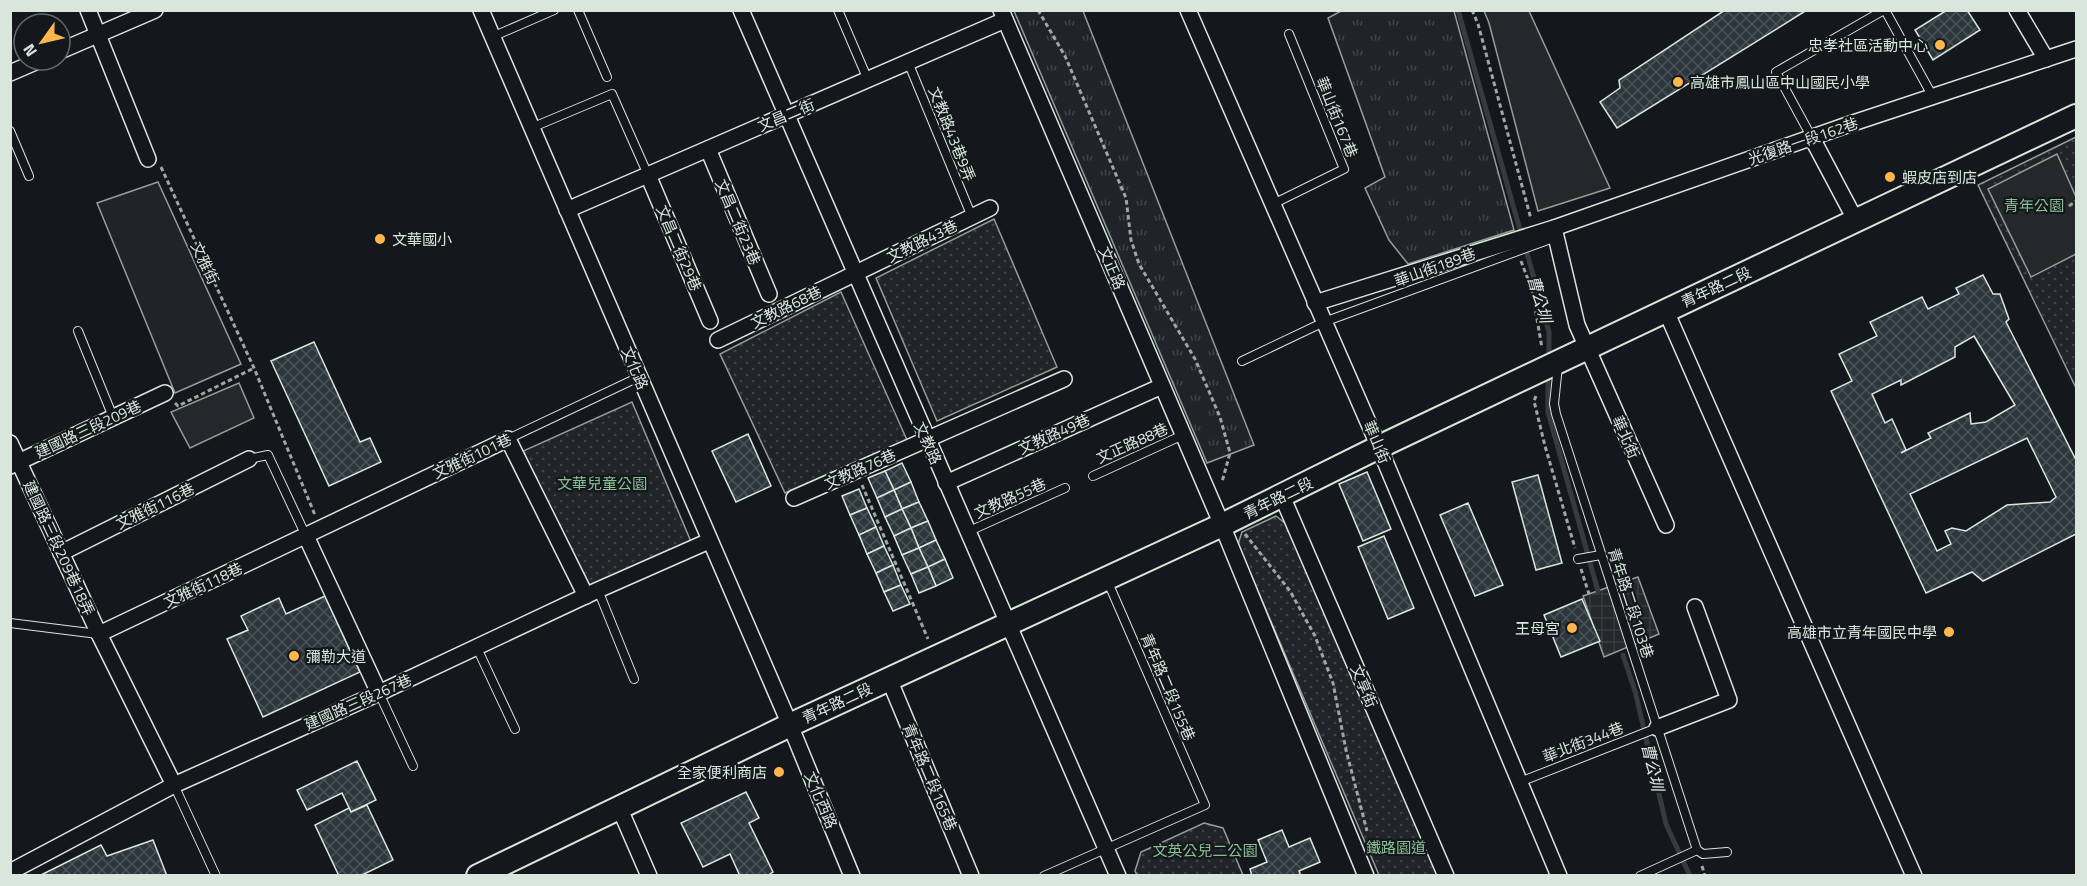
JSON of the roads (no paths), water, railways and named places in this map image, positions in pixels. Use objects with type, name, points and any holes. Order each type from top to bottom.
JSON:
[{"type":"street","points":[[88,10],[148,159]]},
{"type":"street","points":[[72,46],[155,10]]},
{"type":"street","name":"文化路","points":[[481,10],[790,725]]},
{"type":"street","name":"文教路","points":[[741,10],[1118,876]]},
{"type":"street","name":"華山街","points":[[1188,10],[1379,447],[1559,876]]},
{"type":"street","points":[[2017,10],[2046,59]]},
{"type":"street","name":"文昌二街","points":[[567,210],[908,62],[1003,15]]},
{"type":"street","name":"文正路","points":[[1003,15],[1222,525]]},
{"type":"street","name":"光復路一段162巷","points":[[1315,303],[1517,247],[1533,238],[1812,138],[2076,49]]},
{"type":"street","name":"青年路二段","points":[[477,876],[790,725],[1222,525],[1550,365],[2076,116]]},
{"type":"street","points":[[1812,138],[1856,221]]},
{"type":"street","name":"文昌二街23巷","points":[[708,149],[770,294]]},
{"type":"street","name":"文昌二街29巷","points":[[648,175],[710,321]]},
{"type":"street","name":"文教路43巷","points":[[855,274],[990,208]]},
{"type":"street","name":"華北街","points":[[1555,232],[1576,325],[1666,525]]},
{"type":"street","name":"文教路68巷","points":[[718,340],[855,274]]},
{"type":"street","points":[[1665,311],[1914,876]]},
{"type":"street","name":"文教路76巷","points":[[794,498],[1064,379]]},
{"type":"street","name":"文教路49巷","points":[[946,483],[1162,386]]},
{"type":"street","name":"建國路三段209巷","points":[[15,464],[165,393]]},
{"type":"street","points":[[508,439],[592,593]]},
{"type":"street","name":"文雅街101巷","points":[[306,536],[508,439]]},
{"type":"street","name":"建國路三段209巷18弄","points":[[10,443],[15,464],[174,785]]},
{"type":"street","name":"文雅街116巷","points":[[61,553],[249,459]]},
{"type":"street","name":"文享街","points":[[1282,496],[1446,876]]},
{"type":"street","points":[[1222,525],[1366,876]]},
{"type":"street","points":[[306,536],[379,693]]},
{"type":"street","name":"文雅街118巷","points":[[99,634],[306,536]]},
{"type":"street","name":"建國路三段267巷","points":[[10,872],[174,785],[710,541]]},
{"type":"street","points":[[1655,729],[1729,700],[1695,607]]},
{"type":"street","name":"青年路二段165巷","points":[[888,679],[971,876]]},
{"type":"street","name":"文化西路","points":[[790,725],[852,876]]},
{"type":"street","points":[[619,807],[649,876]]},
{"type":"lane","points":[[492,37],[554,10]]},
{"type":"lane","points":[[578,10],[607,77]]},
{"type":"lane","points":[[838,10],[867,80]]},
{"type":"lane","points":[[1812,138],[1776,72],[1885,10],[1933,97]]},
{"type":"lane","name":"華山街167巷","points":[[1273,204],[1344,169],[1289,34]]},
{"type":"lane","name":"文教路43巷9弄","points":[[908,62],[972,217]]},
{"type":"lane","points":[[531,128],[612,93],[648,175]]},
{"type":"lane","points":[[10,131],[29,176]]},
{"type":"lane","name":"華山街189巷","points":[[1242,361],[1324,322],[1517,247]]},
{"type":"lane","points":[[78,331],[113,417]]},
{"type":"lane","name":"青年路二段103巷","points":[[1550,365],[1556,414],[1693,852]]},
{"type":"lane","name":"文雅街101巷","points":[[508,439],[639,377]]},
{"type":"lane","name":"文正路88巷","points":[[1093,476],[1183,435]]},
{"type":"lane","points":[[249,459],[268,455],[306,536]]},
{"type":"lane","name":"文教路55巷","points":[[968,532],[1065,488]]},
{"type":"lane","points":[[1578,559],[1601,555]]},
{"type":"lane","name":"青年路二段155巷","points":[[1106,848],[1204,806],[1107,579]]},
{"type":"lane","points":[[592,593],[634,679]]},
{"type":"lane","points":[[10,623],[99,634]]},
{"type":"lane","points":[[477,648],[515,729]]},
{"type":"lane","points":[[379,693],[414,766]]},
{"type":"lane","name":"華北街344巷","points":[[1520,782],[1655,729]]},
{"type":"lane","points":[[174,785],[216,876]]},
{"type":"lane","points":[[1044,876],[1106,848]]},
{"type":"lane","points":[[1640,876],[1693,852],[1703,854],[1726,852]]},
{"type":"waterway","name":"曹公圳","points":[[1458,10],[1522,237]]},
{"type":"waterway","name":"曹公圳","points":[[1525,246],[1549,332],[1549,359]]},
{"type":"waterway","name":"曹公圳","points":[[1548,375],[1548,412],[1598,591]]},
{"type":"waterway","name":"曹公圳","points":[[1623,655],[1635,691],[1666,824],[1690,876]]},
{"type":"place","name":"忠孝社區活動中心","points":[[1940,45]]},
{"type":"place","name":"高雄市鳳山區中山國民小學","points":[[1678,82]]},
{"type":"place","name":"蝦皮店到店","points":[[1890,177]]},
{"type":"place","name":"文華國小","points":[[380,239]]},
{"type":"place","name":"王母宮","points":[[1572,628]]},
{"type":"place","name":"高雄市立青年國民中學","points":[[1949,632]]},
{"type":"place","name":"彌勒大道","points":[[294,656]]},
{"type":"place","name":"全家便利商店","points":[[779,772]]},
{"type":"park label","name":"青年公園","points":[[2034,205]]},
{"type":"park label","name":"文華兒童公園","points":[[602,483]]},
{"type":"park label","name":"鐵路園道","points":[[1396,847]]},
{"type":"park label","name":"文英公兒二公園","points":[[1205,850]]}]
